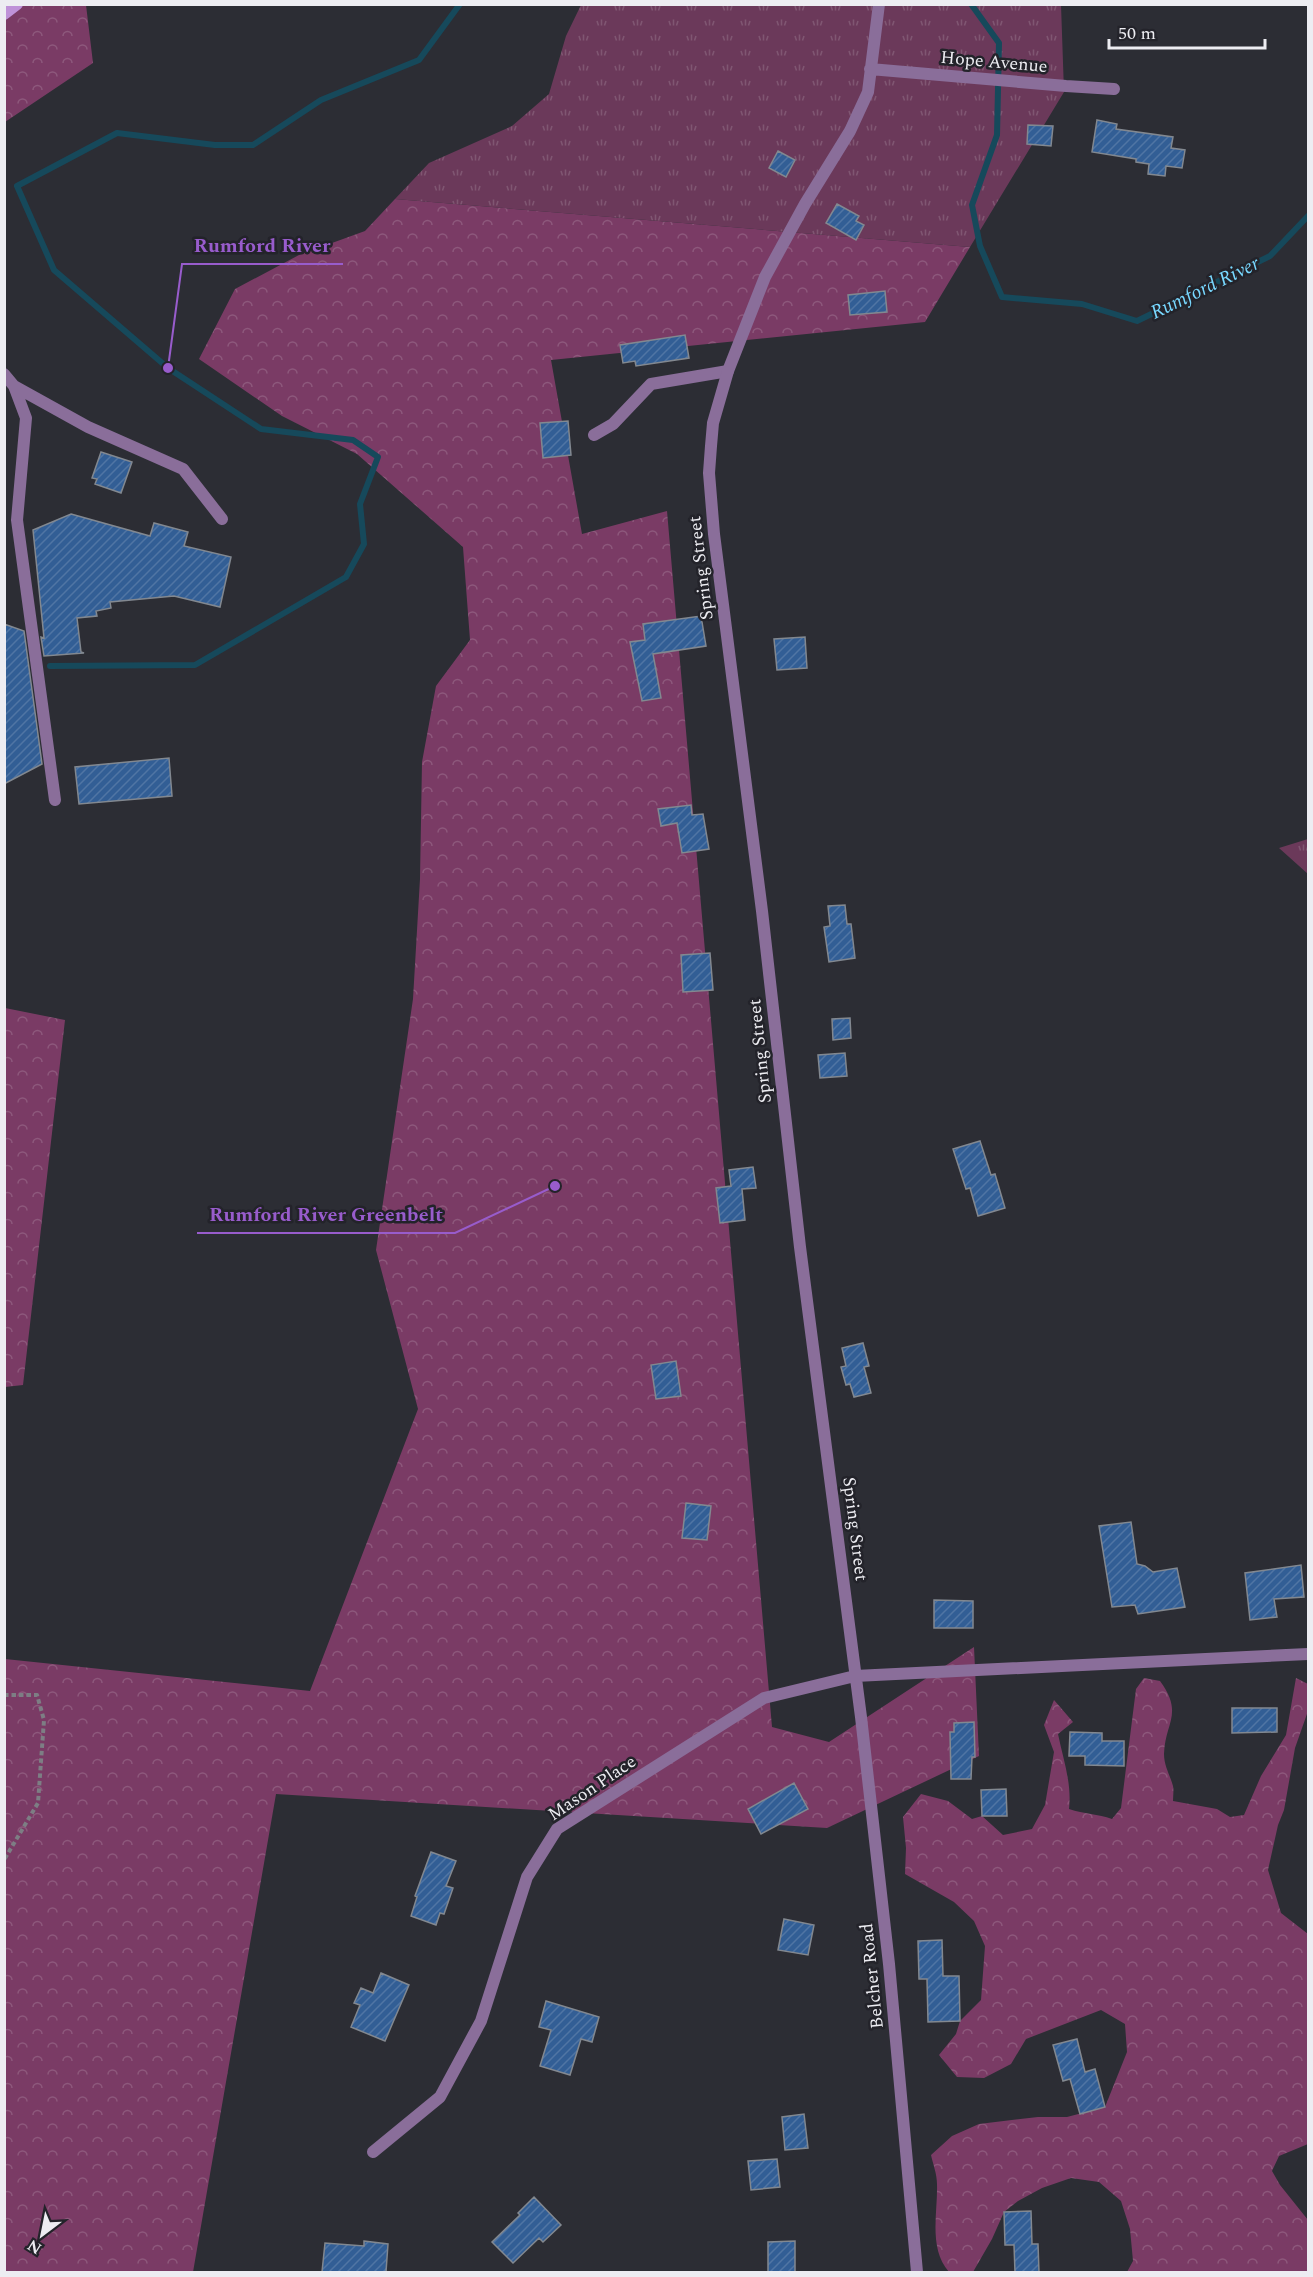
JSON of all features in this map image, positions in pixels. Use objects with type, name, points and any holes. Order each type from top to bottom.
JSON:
[{"type":"street","points":[[4,14],[17,4]]},
{"type":"street","name":"Spring Street","points":[[855,1676],[800,1247],[762,911],[714,534],[709,474],[713,423],[728,371],[765,277],[805,204],[850,131],[868,92],[879,4]]},
{"type":"street","name":"Hope Avenue","points":[[870,69],[986,80],[1114,88]]},
{"type":"street","points":[[594,435],[613,424],[651,384],[728,371]]},
{"type":"street","points":[[4,374],[14,386],[26,418],[18,520],[55,800]]},
{"type":"street","points":[[14,386],[88,427],[183,469],[222,519]]},
{"type":"street","points":[[855,1676],[1308,1654]]},
{"type":"street","name":"Mason Place","points":[[373,2151],[440,2097],[481,2021],[527,1877],[557,1829],[765,1698],[855,1676]]},
{"type":"street","name":"Belcher Road","points":[[855,1676],[889,1964],[917,2272]]},
{"type":"path","points":[[4,1695],[37,1695],[45,1720],[38,1803],[4,1860]]},
{"type":"green space","points":[[5,5],[86,5],[93,63],[5,122]]},
{"type":"green space","points":[[581,5],[1061,5],[1064,92],[970,247],[395,199],[429,163],[512,126],[549,94],[566,36]]},
{"type":"green space","points":[[395,199],[970,247],[925,322],[551,360],[582,534],[667,511],[772,1727],[829,1742],[974,1647],[979,1756],[827,1828],[276,1794],[193,2272],[5,2272],[5,1659],[310,1691],[418,1409],[376,1250],[413,999],[420,879],[422,762],[436,686],[470,640],[463,547],[357,454],[282,416],[199,359],[235,289],[299,255],[365,231]]},
{"type":"green space","points":[[1308,839],[1308,874],[1279,848]]},
{"type":"green space","points":[[5,1008],[65,1020],[23,1385],[5,1387]]},
{"type":"green space","points":[[1144,1678],[1160,1681],[1171,1702],[1171,1718],[1164,1754],[1173,1786],[1173,1801],[1217,1809],[1230,1817],[1244,1815],[1261,1776],[1286,1735],[1296,1678],[1308,1684],[1308,1711],[1295,1748],[1284,1810],[1278,1825],[1268,1870],[1281,1913],[1308,1934],[1308,2144],[1279,2156],[1272,2171],[1280,2185],[1308,2220],[1308,2272],[1127,2272],[1133,2261],[1130,2229],[1121,2201],[1099,2182],[1071,2178],[1042,2188],[1018,2201],[1004,2212],[973,2272],[949,2272],[942,2262],[936,2241],[937,2180],[931,2155],[952,2136],[979,2124],[1038,2117],[1067,2117],[1105,2107],[1127,2052],[1125,2024],[1101,2010],[1026,2039],[1011,2064],[984,2078],[957,2077],[939,2055],[956,2034],[960,2021],[981,2000],[985,1946],[974,1921],[954,1902],[905,1874],[906,1848],[903,1817],[921,1794],[948,1801],[972,1819],[982,1816],[1003,1835],[1032,1829],[1045,1805],[1054,1752],[1044,1725],[1054,1700],[1073,1722],[1058,1734],[1068,1780],[1069,1809],[1112,1819],[1121,1808],[1136,1689]]},
{"type":"building","points":[[1097,120],[1117,124],[1116,129],[1173,137],[1171,148],[1185,150],[1182,168],[1166,166],[1165,176],[1148,174],[1149,164],[1136,162],[1136,159],[1092,152]]},
{"type":"building","points":[[1028,125],[1053,126],[1051,146],[1027,144]]},
{"type":"building","points":[[778,151],[795,160],[786,177],[769,168]]},
{"type":"building","points":[[837,204],[859,216],[856,221],[864,225],[856,240],[826,223]]},
{"type":"building","points":[[885,291],[887,312],[850,315],[848,295]]},
{"type":"building","points":[[685,335],[689,358],[636,366],[635,361],[623,363],[620,345]]},
{"type":"building","points":[[568,421],[571,455],[543,458],[540,423]]},
{"type":"building","points":[[101,452],[132,462],[121,493],[95,484],[97,479],[92,478]]},
{"type":"building","points":[[71,514],[150,536],[154,523],[188,532],[184,546],[231,557],[220,607],[174,596],[110,602],[111,608],[96,611],[97,616],[77,618],[81,652],[84,653],[44,656],[33,530]]},
{"type":"building","points":[[701,616],[706,646],[653,654],[661,698],[642,701],[630,642],[645,640],[643,624]]},
{"type":"building","points":[[4,624],[24,631],[42,764],[4,784]]},
{"type":"building","points":[[805,637],[807,668],[777,670],[774,639]]},
{"type":"building","points":[[169,758],[172,796],[79,804],[75,767]]},
{"type":"building","points":[[691,805],[692,815],[703,814],[709,849],[682,853],[677,823],[661,826],[658,809]]},
{"type":"building","points":[[845,905],[847,924],[851,924],[855,958],[829,962],[824,927],[830,926],[828,906]]},
{"type":"building","points":[[710,953],[713,990],[683,992],[681,955]]},
{"type":"building","points":[[850,1018],[851,1038],[833,1040],[832,1019]]},
{"type":"building","points":[[845,1053],[847,1076],[820,1078],[818,1055]]},
{"type":"building","points":[[980,1141],[991,1175],[995,1174],[1005,1208],[978,1216],[970,1188],[966,1189],[953,1149]]},
{"type":"building","points":[[753,1167],[756,1188],[742,1189],[745,1220],[720,1223],[716,1188],[731,1186],[729,1170]]},
{"type":"building","points":[[863,1343],[869,1366],[864,1367],[871,1393],[854,1397],[850,1384],[846,1385],[841,1367],[846,1366],[842,1348]]},
{"type":"building","points":[[676,1361],[681,1396],[656,1399],[651,1365]]},
{"type":"building","points":[[686,1503],[711,1506],[707,1540],[682,1538]]},
{"type":"building","points":[[1131,1522],[1137,1564],[1153,1572],[1177,1568],[1185,1607],[1138,1614],[1135,1605],[1112,1607],[1099,1526]]},
{"type":"building","points":[[1301,1565],[1304,1597],[1274,1599],[1277,1617],[1250,1620],[1245,1573]]},
{"type":"building","points":[[934,1600],[973,1601],[973,1628],[934,1628]]},
{"type":"building","points":[[1232,1708],[1277,1708],[1277,1732],[1232,1733]]},
{"type":"building","points":[[974,1722],[975,1757],[972,1757],[971,1779],[951,1779],[950,1732],[954,1732],[954,1723]]},
{"type":"building","points":[[1070,1732],[1102,1733],[1102,1741],[1124,1741],[1124,1766],[1085,1765],[1085,1756],[1069,1756]]},
{"type":"building","points":[[794,1783],[808,1809],[761,1834],[748,1809]]},
{"type":"building","points":[[1006,1789],[1007,1816],[982,1816],[981,1790]]},
{"type":"building","points":[[431,1852],[456,1861],[446,1886],[453,1888],[444,1914],[440,1913],[436,1925],[411,1916],[417,1897],[415,1896]]},
{"type":"building","points":[[784,1919],[814,1925],[808,1955],[778,1950]]},
{"type":"building","points":[[942,1940],[943,1976],[959,1976],[960,2021],[928,2022],[927,1979],[919,1979],[918,1941]]},
{"type":"building","points":[[381,1973],[409,1985],[385,2041],[351,2027],[360,2005],[354,2003],[361,1988],[373,1993]]},
{"type":"building","points":[[546,2001],[599,2017],[592,2042],[581,2039],[570,2075],[540,2066],[551,2030],[539,2027]]},
{"type":"building","points":[[1077,2039],[1085,2072],[1095,2069],[1105,2107],[1080,2114],[1070,2079],[1063,2081],[1053,2045]]},
{"type":"building","points":[[804,2114],[808,2148],[785,2150],[782,2117]]},
{"type":"building","points":[[777,2159],[780,2187],[751,2190],[748,2161]]},
{"type":"building","points":[[534,2197],[561,2225],[543,2242],[539,2238],[513,2263],[492,2242],[520,2215],[518,2213]]},
{"type":"building","points":[[1031,2211],[1032,2244],[1038,2244],[1039,2272],[1015,2272],[1014,2245],[1005,2245],[1004,2212]]},
{"type":"building","points":[[364,2241],[388,2244],[386,2272],[322,2272],[325,2243],[364,2246]]},
{"type":"building","points":[[795,2241],[795,2272],[768,2272],[768,2242]]},
{"type":"waterway","name":"Rumford River","points":[[50,666],[195,665],[346,577],[364,544],[360,504],[378,457],[353,440],[261,429],[168,368],[54,270],[17,186],[117,133],[215,145],[253,145],[321,100],[419,60],[460,4]]},
{"type":"waterway","name":"Rumford River","points":[[971,4],[999,43],[997,135],[972,205],[980,246],[1002,297],[1082,304],[1137,321],[1270,256],[1308,216]]},
{"type":"place","name":"Rumford River","points":[[168,368]]},
{"type":"place","name":"Rumford River Greenbelt","points":[[555,1186]]}]
